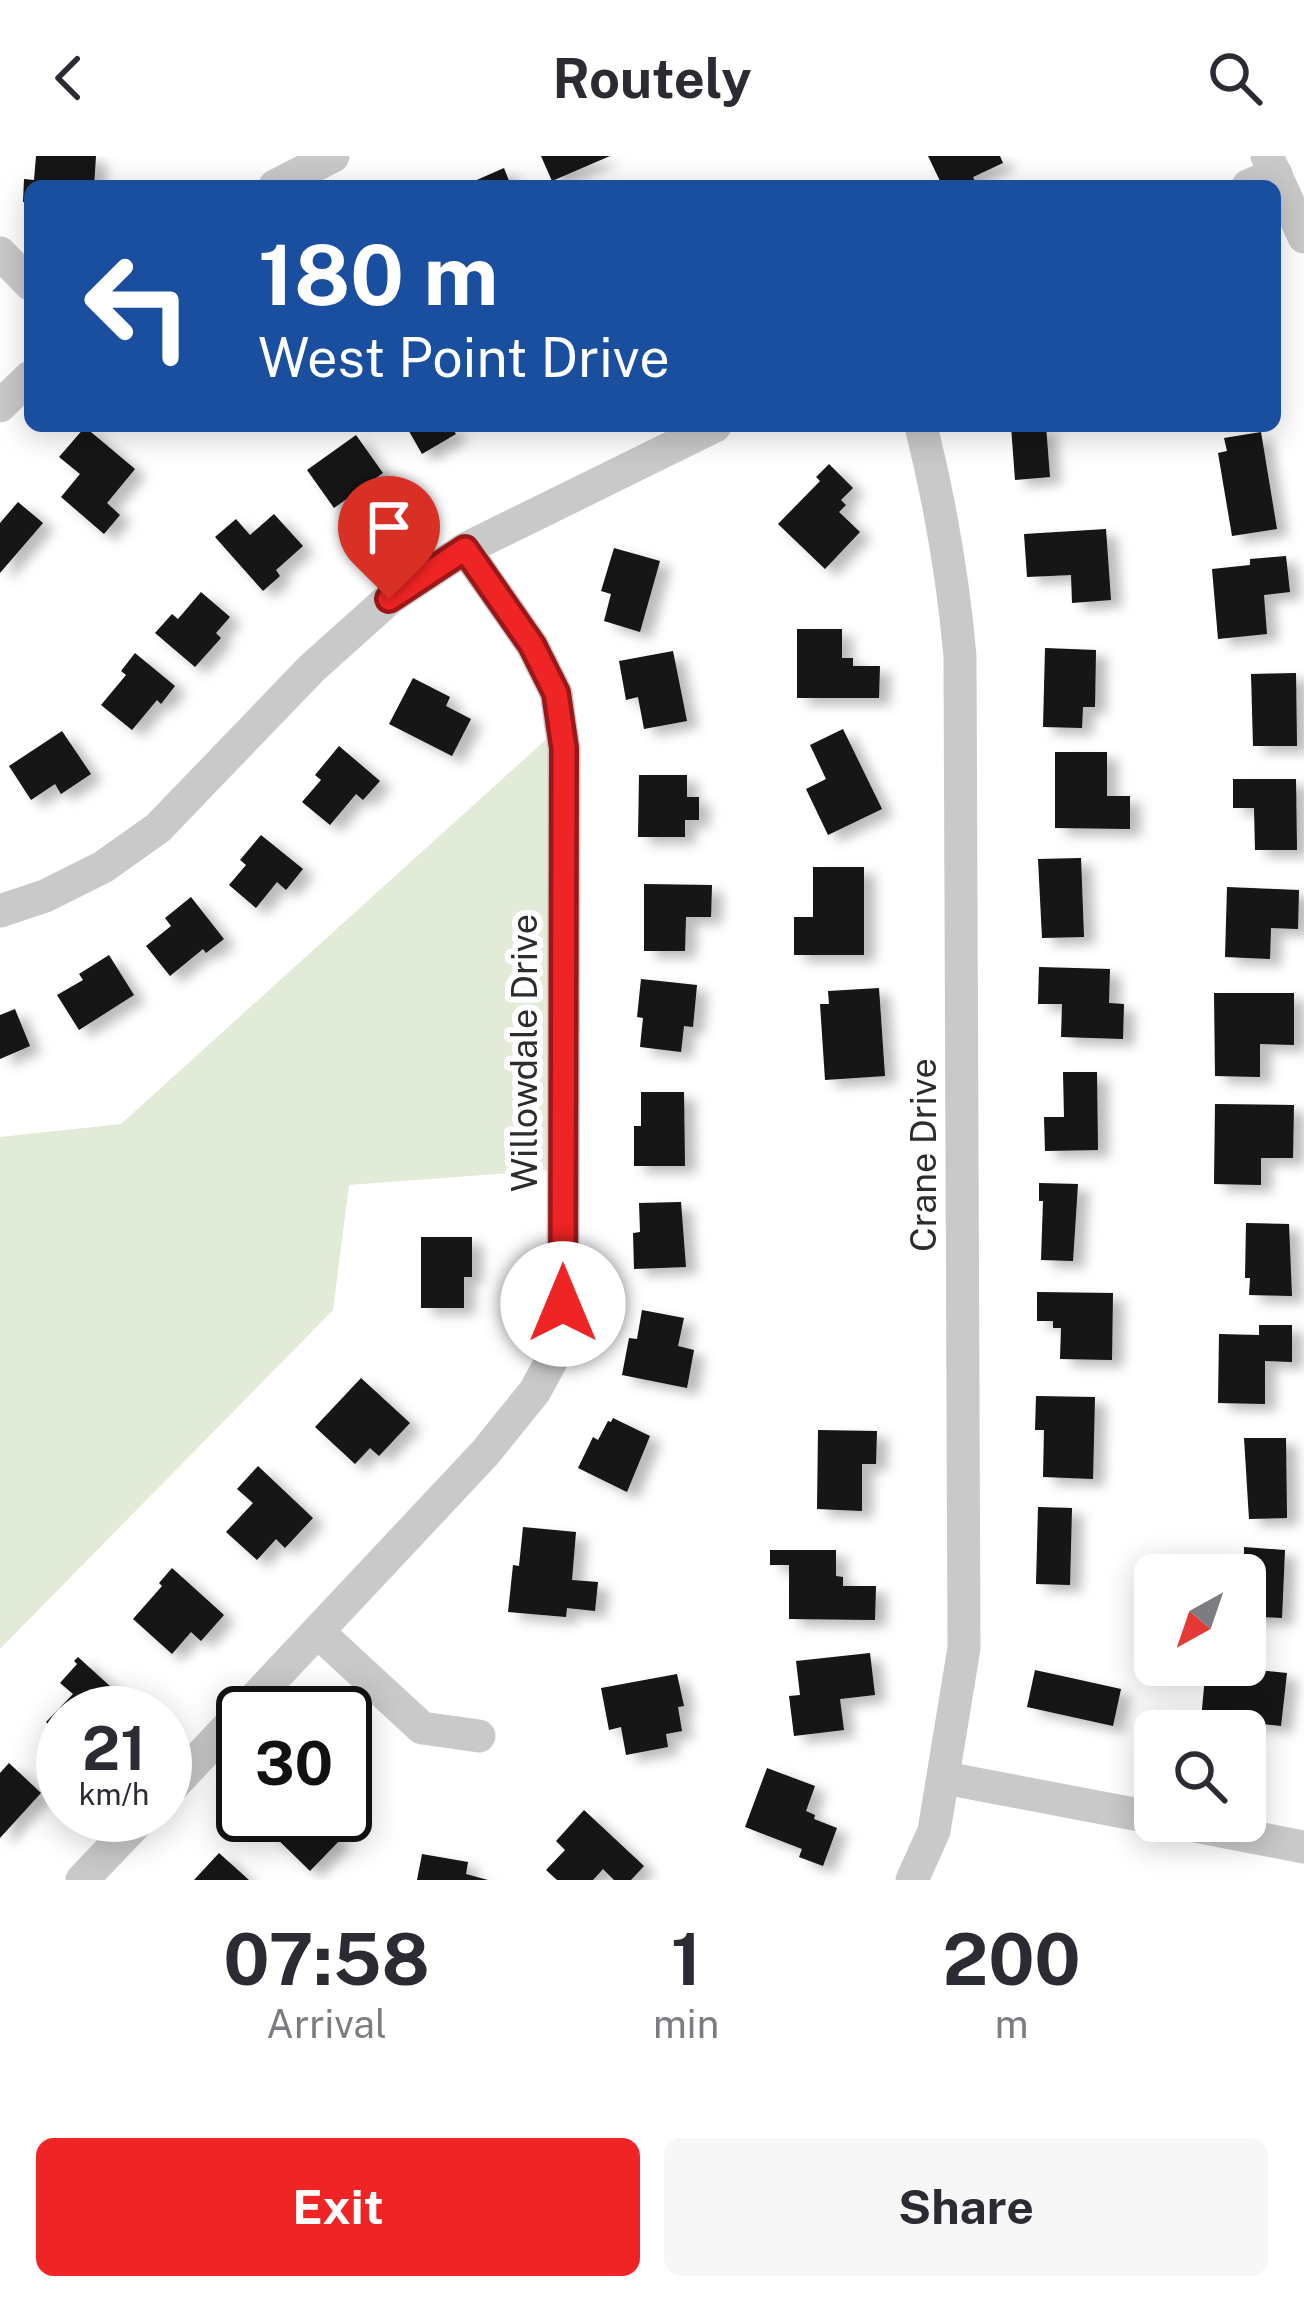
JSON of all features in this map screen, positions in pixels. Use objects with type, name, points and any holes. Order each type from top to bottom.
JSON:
[{"type":"street","points":[[287,180],[333,156]]},
{"type":"street","points":[[1281,200],[1304,237]]},
{"type":"street","points":[[0,253],[24,278]]},
{"type":"street","points":[[0,406],[24,383]]},
{"type":"street","points":[[0,911],[45,896],[104,867],[158,828],[312,668],[389,599],[465,549],[703,432]]},
{"type":"street","name":"Crane Drive","points":[[912,1880],[934,1831],[964,1648],[959,656],[955,594],[923,432]]},
{"type":"street","name":"Willowdale Drive","points":[[192,1765],[485,1453],[535,1391],[555,1354],[563,1304],[564,748],[556,693],[532,645],[465,549]]},
{"type":"street","points":[[319,1634],[422,1728],[478,1736]]},
{"type":"street","points":[[945,1778],[1134,1814]]},
{"type":"street","points":[[1266,1840],[1304,1847]]},
{"type":"street","points":[[82,1880],[118,1842]]},
{"type":"green space","points":[[562,725],[550,1170],[349,1185],[333,1310],[0,1649],[0,1137],[121,1124]]},
{"type":"building","points":[[36,156],[96,156],[94,180],[34,180]]},
{"type":"building","points":[[541,156],[610,156],[554,180]]},
{"type":"building","points":[[928,156],[1000,156],[1003,163],[974,180],[940,180]]},
{"type":"building","points":[[504,168],[509,180],[477,180]]},
{"type":"building","points":[[81,432],[91,432],[135,469],[107,503],[120,515],[104,534],[61,497],[80,474],[59,457]]},
{"type":"building","points":[[409,432],[455,432],[456,434],[422,454]]},
{"type":"building","points":[[1011,432],[1046,432],[1050,477],[1015,480]]},
{"type":"building","points":[[1261,432],[1277,529],[1232,536],[1218,453],[1227,451],[1224,438]]},
{"type":"building","points":[[356,435],[383,473],[334,508],[307,470]]},
{"type":"building","points":[[829,464],[853,488],[841,500],[846,505],[839,512],[860,532],[825,569],[778,524],[820,481],[816,477]]},
{"type":"building","points":[[18,502],[43,523],[0,573],[0,523]]},
{"type":"building","points":[[274,514],[303,546],[276,570],[280,576],[263,591],[215,537],[236,519],[250,535]]},
{"type":"building","points":[[1106,529],[1111,600],[1072,603],[1071,575],[1027,577],[1024,534]]},
{"type":"building","points":[[614,548],[660,561],[640,632],[604,621],[611,594],[601,591]]},
{"type":"building","points":[[1286,556],[1290,592],[1264,595],[1267,634],[1218,639],[1212,569]]},
{"type":"building","points":[[201,592],[230,617],[216,633],[221,638],[195,667],[155,633],[172,614],[178,619]]},
{"type":"building","points":[[797,629],[842,629],[842,658],[853,658],[853,666],[880,666],[879,698],[797,698]]},
{"type":"building","points":[[1045,648],[1096,650],[1095,707],[1083,707],[1082,728],[1043,727]]},
{"type":"building","points":[[673,651],[687,721],[644,729],[638,697],[626,700],[619,661]]},
{"type":"building","points":[[135,653],[175,686],[132,730],[101,705],[126,675],[121,671]]},
{"type":"building","points":[[1296,673],[1297,746],[1253,746],[1251,674]]},
{"type":"building","points":[[413,678],[450,697],[446,706],[471,719],[452,756],[389,724]]},
{"type":"building","points":[[843,729],[882,809],[828,835],[806,789],[826,779],[810,745]]},
{"type":"building","points":[[62,731],[91,774],[61,794],[55,784],[31,800],[9,766]]},
{"type":"building","points":[[339,746],[380,781],[363,800],[356,794],[330,825],[302,802],[321,780],[315,775]]},
{"type":"building","points":[[1055,752],[1107,752],[1107,796],[1130,796],[1130,829],[1055,828]]},
{"type":"building","points":[[639,775],[687,775],[687,797],[699,797],[699,820],[685,820],[685,837],[638,837]]},
{"type":"building","points":[[1233,779],[1296,779],[1297,850],[1255,850],[1254,808],[1233,808]]},
{"type":"building","points":[[261,835],[303,869],[286,890],[277,882],[256,908],[229,885],[246,865],[240,860]]},
{"type":"building","points":[[1081,858],[1084,937],[1042,938],[1038,859]]},
{"type":"building","points":[[813,867],[864,867],[864,955],[794,955],[794,917],[813,917]]},
{"type":"building","points":[[644,884],[712,885],[711,917],[686,917],[685,951],[644,951]]},
{"type":"building","points":[[1227,887],[1299,890],[1298,929],[1271,928],[1270,959],[1225,957]]},
{"type":"building","points":[[191,897],[224,939],[206,953],[203,949],[170,976],[146,946],[171,926],[165,918]]},
{"type":"building","points":[[109,955],[134,995],[79,1030],[57,995],[83,980],[79,974]]},
{"type":"building","points":[[1039,967],[1110,969],[1109,1003],[1124,1004],[1123,1039],[1061,1037],[1062,1004],[1038,1004]]},
{"type":"building","points":[[641,979],[697,985],[693,1027],[684,1026],[681,1052],[640,1047]]},
{"type":"building","points":[[879,988],[885,1076],[825,1080],[820,1004],[829,1004],[828,991]]},
{"type":"building","points":[[1214,993],[1294,993],[1294,1045],[1260,1044],[1260,1077],[1215,1076]]},
{"type":"building","points":[[15,1009],[30,1046],[0,1059],[0,1015]]},
{"type":"building","points":[[1063,1072],[1097,1072],[1098,1150],[1045,1151],[1044,1117],[1064,1117]]},
{"type":"building","points":[[641,1092],[684,1092],[685,1166],[634,1166],[634,1126],[641,1126]]},
{"type":"building","points":[[1215,1104],[1294,1105],[1293,1158],[1261,1158],[1261,1185],[1214,1184]]},
{"type":"building","points":[[1039,1183],[1078,1184],[1073,1261],[1041,1260]]},
{"type":"building","points":[[681,1202],[686,1267],[634,1269],[633,1233],[640,1232],[639,1203]]},
{"type":"building","points":[[1246,1223],[1289,1224],[1292,1296],[1249,1295]]},
{"type":"building","points":[[421,1237],[472,1237],[472,1277],[464,1277],[464,1308],[421,1308]]},
{"type":"building","points":[[1037,1292],[1113,1293],[1112,1360],[1060,1359],[1061,1328],[1053,1328],[1053,1321],[1037,1321]]},
{"type":"building","points":[[642,1310],[684,1318],[678,1346],[694,1350],[687,1388],[622,1375],[629,1338],[637,1339]]},
{"type":"building","points":[[1259,1325],[1292,1325],[1292,1362],[1265,1361],[1265,1404],[1218,1403],[1219,1334],[1259,1335]]},
{"type":"building","points":[[361,1378],[410,1423],[379,1456],[370,1448],[355,1464],[315,1427]]},
{"type":"building","points":[[1036,1396],[1095,1397],[1093,1479],[1043,1477],[1044,1430],[1035,1430]]},
{"type":"building","points":[[613,1418],[650,1436],[627,1492],[578,1468],[593,1437],[598,1440]]},
{"type":"building","points":[[818,1430],[877,1431],[876,1464],[862,1464],[862,1511],[817,1509]]},
{"type":"building","points":[[1244,1438],[1286,1438],[1287,1518],[1249,1519]]},
{"type":"building","points":[[258,1466],[313,1518],[285,1548],[276,1539],[257,1560],[226,1532],[253,1503],[237,1489]]},
{"type":"building","points":[[1038,1507],[1072,1508],[1070,1585],[1036,1584]]},
{"type":"building","points":[[523,1527],[576,1532],[572,1580],[598,1582],[595,1611],[567,1608],[566,1617],[508,1612]]},
{"type":"building","points":[[1244,1547],[1285,1550],[1282,1618],[1266,1617],[1266,1554],[1244,1554]]},
{"type":"building","points":[[770,1550],[836,1550],[836,1576],[843,1577],[843,1586],[876,1586],[875,1620],[789,1619],[789,1565],[770,1565]]},
{"type":"building","points":[[172,1568],[224,1615],[201,1641],[191,1632],[172,1654],[133,1619]]},
{"type":"building","points":[[870,1653],[875,1695],[840,1699],[844,1730],[794,1736],[789,1696],[800,1695],[796,1661]]},
{"type":"building","points":[[78,1657],[110,1686],[64,1686],[60,1683],[77,1664]]},
{"type":"building","points":[[1035,1670],[1121,1689],[1113,1726],[1027,1707]]},
{"type":"building","points":[[1266,1671],[1287,1673],[1281,1726],[1266,1724],[1266,1710],[1202,1710],[1204,1686],[1266,1686]]},
{"type":"building","points":[[677,1674],[684,1706],[678,1707],[682,1731],[666,1734],[668,1747],[626,1755],[621,1727],[609,1730],[601,1688]]},
{"type":"building","points":[[9,1763],[36,1788],[36,1798],[0,1838],[0,1773]]},
{"type":"building","points":[[767,1768],[815,1786],[806,1811],[837,1828],[823,1866],[799,1857],[802,1849],[745,1827]]},
{"type":"building","points":[[584,1810],[644,1866],[631,1880],[614,1880],[603,1869],[593,1880],[557,1880],[546,1870],[565,1850],[556,1841]]},
{"type":"building","points":[[280,1842],[338,1842],[310,1871]]},
{"type":"building","points":[[219,1853],[249,1880],[194,1880]]},
{"type":"building","points":[[422,1854],[468,1862],[466,1874],[488,1880],[417,1880]]},
{"type":"route","points":[[389,599],[465,549],[532,645],[556,693],[564,748],[563,1304]]}]
